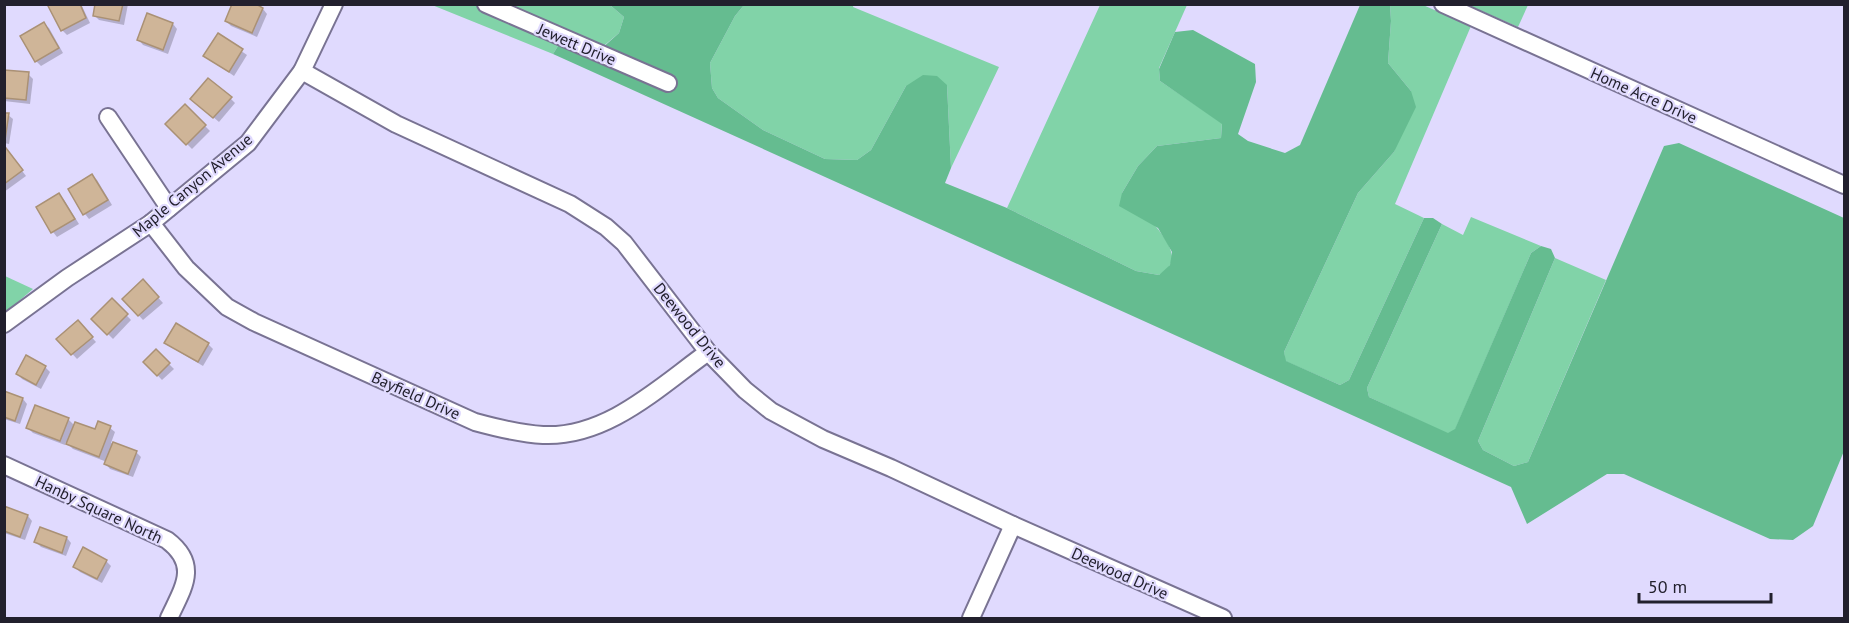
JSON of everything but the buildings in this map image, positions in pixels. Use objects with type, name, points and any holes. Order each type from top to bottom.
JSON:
[{"type":"street","name":"Maple Canyon Avenue","points":[[4,324],[67,278],[151,223],[248,143],[302,71],[334,4]]},
{"type":"street","name":"Jewett Drive","points":[[486,4],[668,83]]},
{"type":"street","name":"Home Acre Drive","points":[[1443,4],[1845,185]]},
{"type":"street","name":"Deewood Drive","points":[[302,71],[396,124],[570,204],[606,227],[624,243],[708,352],[745,390],[771,411],[804,430],[1223,618]]},
{"type":"street","points":[[108,117],[169,208]]},
{"type":"street","name":"Bayfield Drive","points":[[151,223],[186,268],[227,307],[264,327],[475,422],[503,429],[543,435],[572,433],[600,424],[629,410],[708,352]]},
{"type":"street","name":"Hanby Square North","points":[[4,465],[167,540],[178,549],[186,574],[183,587],[169,618]]},
{"type":"street","points":[[970,618],[1013,525]]},
{"type":"green space","points":[[854,4],[853,7],[999,67],[951,168],[947,85],[906,86],[871,150],[857,160],[825,159],[763,130],[718,98],[712,88],[710,63],[735,16],[744,5]]},
{"type":"green space","points":[[432,5],[610,5],[624,17],[619,33],[600,49],[558,46],[553,54]]},
{"type":"green space","points":[[610,5],[744,5],[735,16],[710,63],[712,88],[718,98],[763,130],[825,159],[857,160],[871,150],[906,86],[923,75],[937,76],[947,85],[951,168],[945,183],[1007,208],[1136,271],[1159,275],[1170,265],[1172,252],[1158,228],[1119,206],[1122,193],[1138,166],[1157,146],[1221,138],[1222,124],[1160,81],[1159,69],[1175,32],[1193,30],[1255,64],[1256,82],[1238,134],[1248,141],[1285,153],[1300,145],[1360,5],[1390,5],[1388,63],[1411,91],[1416,107],[1394,152],[1358,193],[1284,352],[1286,361],[1340,385],[1349,380],[1424,218],[1433,218],[1442,224],[1367,388],[1369,397],[1448,433],[1455,429],[1531,253],[1541,246],[1551,249],[1555,258],[1478,441],[1483,450],[1514,466],[1528,462],[1664,146],[1679,143],[1844,218],[1844,451],[1813,526],[1793,540],[1770,539],[1624,474],[1607,474],[1527,524],[1511,487],[553,54],[558,46],[601,49],[619,33],[624,17]]},
{"type":"green space","points":[[1100,5],[1187,5],[1159,68],[1160,81],[1222,123],[1221,138],[1157,146],[1138,166],[1122,193],[1164,236],[1169,247],[1172,256],[1170,265],[1159,275],[1136,271],[1007,208]]},
{"type":"green space","points":[[1390,5],[1423,5],[1471,26],[1395,204],[1424,218],[1349,380],[1340,385],[1285,361],[1284,352],[1358,193],[1394,152],[1411,91],[1388,63]]},
{"type":"green space","points":[[1468,5],[1528,5],[1518,27]]},
{"type":"green space","points":[[1471,217],[1541,246],[1531,253],[1455,430],[1448,434],[1369,397],[1367,388],[1442,224],[1463,235]]},
{"type":"green space","points":[[1555,258],[1606,280],[1528,462],[1514,466],[1483,450],[1478,441]]},
{"type":"green space","points":[[5,276],[33,289],[5,313]]}]
